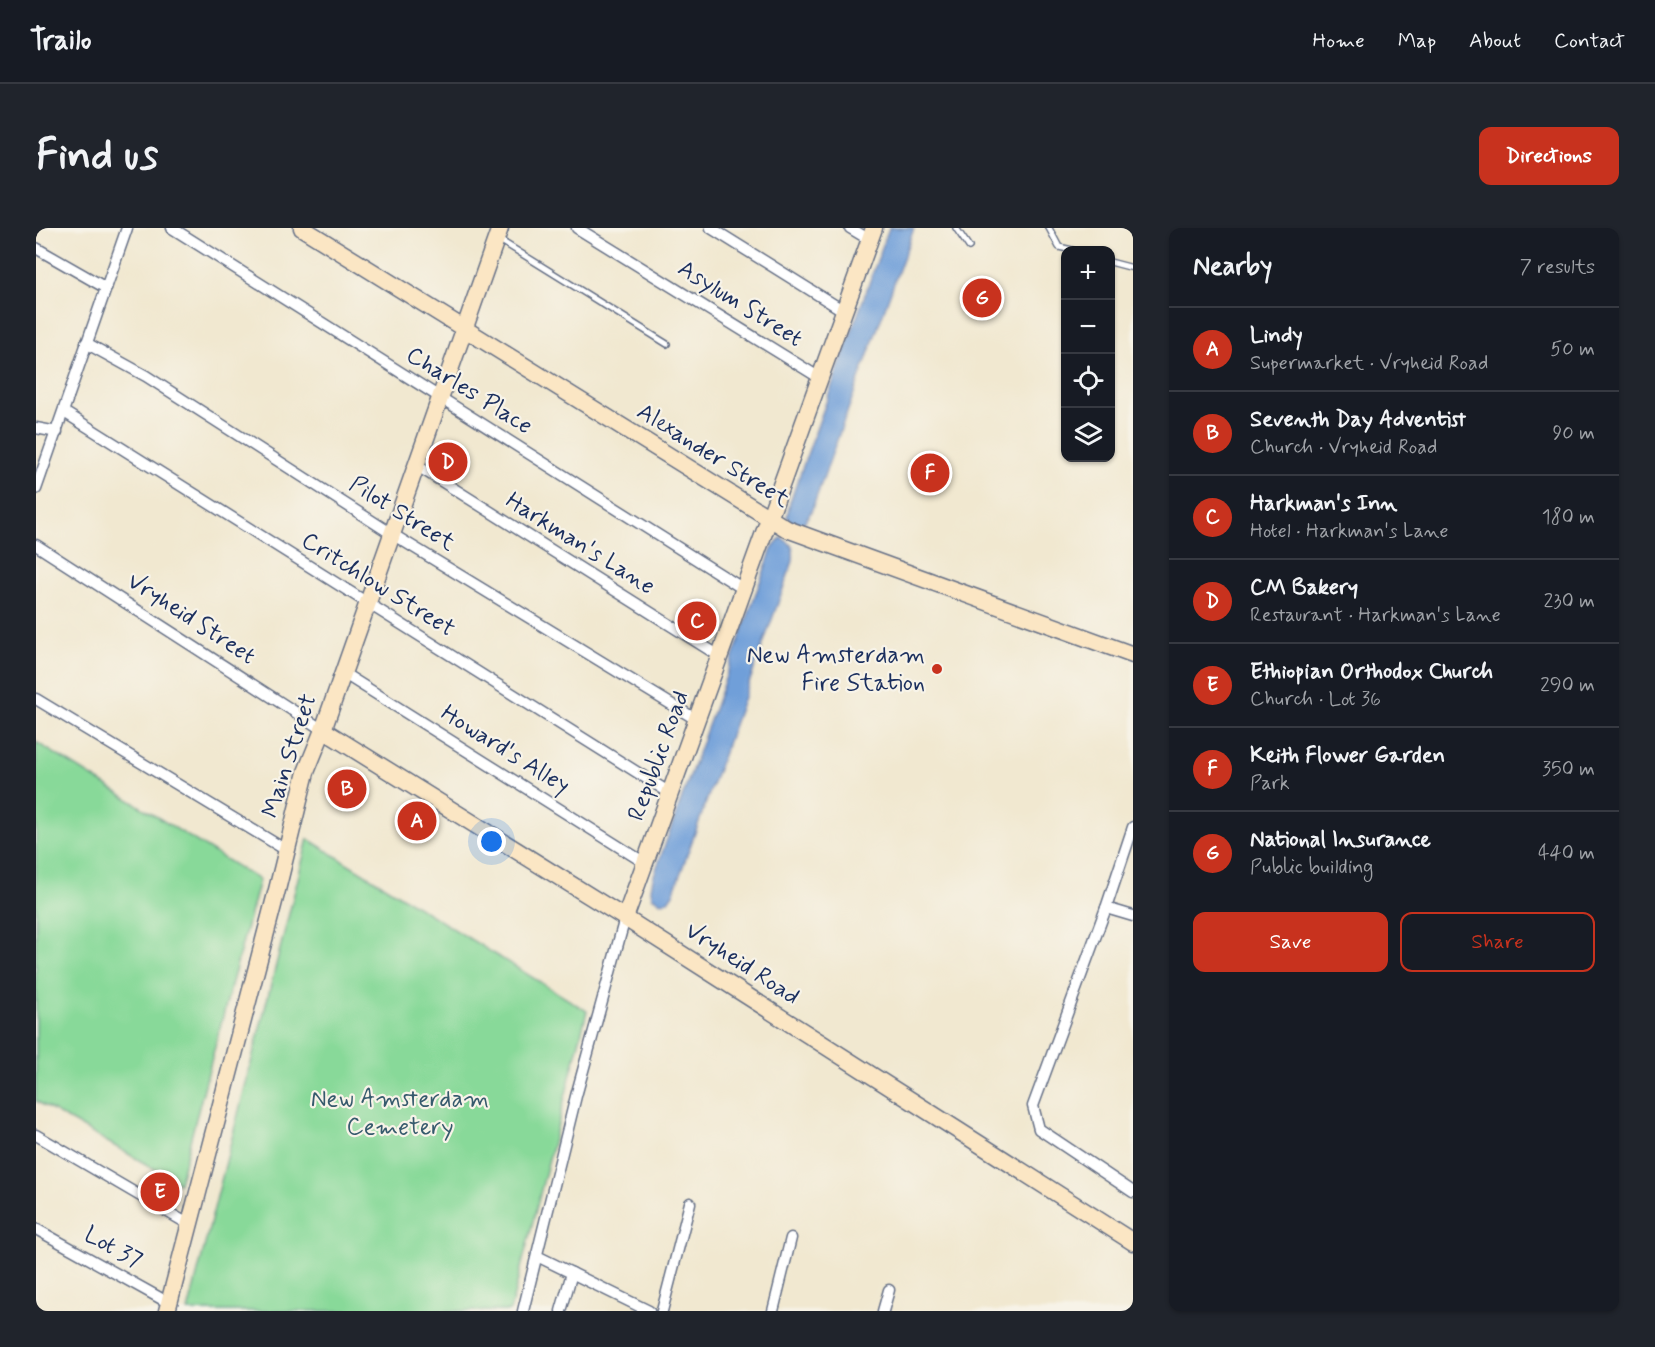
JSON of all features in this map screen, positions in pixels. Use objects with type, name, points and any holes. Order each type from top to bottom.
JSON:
[{"type":"street","points":[[36,489],[127,228]]},
{"type":"street","name":"Charles Place","points":[[172,228],[745,590]]},
{"type":"street","name":"Alexander Street","points":[[302,228],[787,529],[1133,655]]},
{"type":"street","name":"Asylum Street","points":[[577,228],[820,378]]},
{"type":"street","points":[[711,228],[844,311]]},
{"type":"street","points":[[850,228],[872,234]]},
{"type":"street","name":"Main Street","points":[[168,1307],[306,772],[323,730],[498,233]]},
{"type":"street","name":"Republic Road","points":[[523,1311],[576,1096],[626,918],[872,234]]},
{"type":"street","points":[[36,248],[106,288]]},
{"type":"street","name":"Pilot Street","points":[[86,344],[146,376],[392,534],[697,720]]},
{"type":"street","name":"Critchlow Street","points":[[64,411],[670,794]]},
{"type":"street","points":[[36,428],[57,432]]},
{"type":"street","name":"Harkman's Lane","points":[[416,465],[720,657]]},
{"type":"street","name":"Vryheid Street","points":[[36,545],[323,730]]},
{"type":"street","name":"Howard's Alley","points":[[343,673],[645,863]]},
{"type":"street","points":[[36,699],[286,850]]},
{"type":"street","name":"Vryheid Road","points":[[323,730],[626,918],[1133,1242]]},
{"type":"street","points":[[1133,827],[1106,908],[1033,1106],[1039,1129],[1133,1192]]},
{"type":"street","points":[[1106,908],[1133,916]]},
{"type":"street","points":[[36,1135],[190,1225]]},
{"type":"street","points":[[662,1311],[690,1203]]},
{"type":"street","name":"Lot 37","points":[[36,1229],[168,1307]]},
{"type":"street","points":[[773,1311],[791,1238]]},
{"type":"street","points":[[537,1256],[649,1311]]},
{"type":"street","points":[[561,1311],[572,1273]]},
{"type":"street","points":[[883,1311],[889,1290]]},
{"type":"lane","points":[[956,228],[969,247]]},
{"type":"lane","points":[[1049,228],[1061,248]]},
{"type":"lane","points":[[498,233],[667,344]]},
{"type":"lane","points":[[1115,263],[1133,268]]},
{"type":"green space","points":[[920,461],[947,473],[941,486],[914,474]]},
{"type":"green space","points":[[36,742],[259,880],[179,1183],[36,1101]]},
{"type":"green space","name":"New Amsterdam Cemetery","points":[[308,839],[587,1011],[510,1311],[188,1311]]},
{"type":"water","points":[[889,228],[914,228],[811,512],[800,525],[787,517],[790,502]]},
{"type":"water","points":[[781,538],[792,547],[793,561],[673,894],[668,901],[661,902],[652,897],[653,878],[772,549]]},
{"type":"place","name":"National Insurance","points":[[982,298]]},
{"type":"place","name":"CM Bakery","points":[[448,462]]},
{"type":"place","name":"Keith Flower Garden","points":[[930,473]]},
{"type":"place","name":"Harkman's Inn","points":[[697,621]]},
{"type":"place","name":"New Amsterdam Fire Station","points":[[937,669]]},
{"type":"place","name":"Seventh Day Adventist","points":[[347,789]]},
{"type":"place","name":"Lindy","points":[[417,821]]},
{"type":"place","name":"Ethiopian Orthodox Church","points":[[160,1192]]}]
